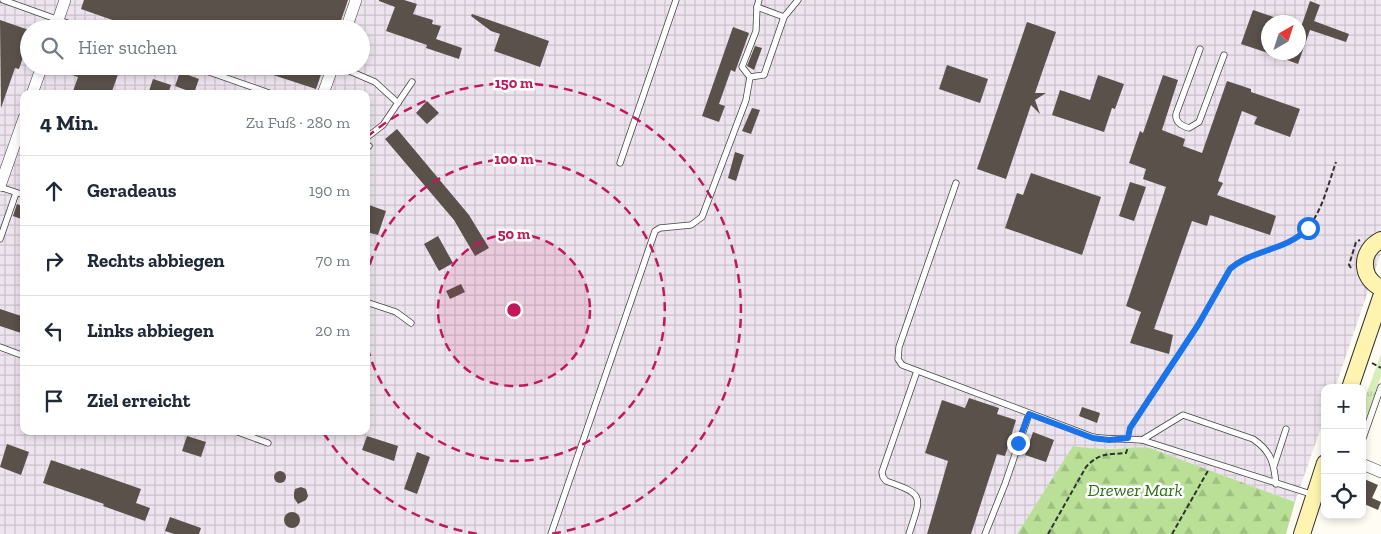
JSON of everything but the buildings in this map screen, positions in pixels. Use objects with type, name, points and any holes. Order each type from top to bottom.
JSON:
[{"type":"main road","points":[[1381,240],[1369,250],[1365,266],[1369,279],[1381,288]]},
{"type":"main road","points":[[1351,384],[1381,297]]},
{"type":"main road","points":[[1302,534],[1321,474]]},
{"type":"street","points":[[58,20],[66,0]]},
{"type":"street","points":[[349,20],[356,0]]},
{"type":"street","points":[[33,90],[39,75]]},
{"type":"street","points":[[324,90],[330,75]]},
{"type":"street","points":[[0,187],[20,130]]},
{"type":"street","points":[[1366,466],[1381,472]]},
{"type":"lane","points":[[3,0],[48,20]]},
{"type":"lane","points":[[620,163],[676,0]]},
{"type":"lane","points":[[551,534],[655,231],[660,228],[690,225],[702,217],[746,100],[750,78],[742,67],[756,31],[759,0]]},
{"type":"lane","points":[[750,78],[764,75],[784,17],[798,0]]},
{"type":"lane","points":[[757,7],[784,17]]},
{"type":"lane","points":[[1200,49],[1176,114],[1178,123],[1189,128],[1199,122],[1224,55]]},
{"type":"lane","points":[[218,75],[261,90]]},
{"type":"lane","points":[[359,75],[376,82],[398,103]]},
{"type":"lane","points":[[370,135],[383,125],[412,82]]},
{"type":"lane","points":[[956,183],[899,347],[897,355],[902,365],[1093,438],[1142,440],[1314,495]]},
{"type":"lane","points":[[0,187],[20,194]]},
{"type":"lane","points":[[0,238],[16,193]]},
{"type":"lane","points":[[370,303],[396,312],[410,323]]},
{"type":"lane","points":[[0,347],[20,354]]},
{"type":"lane","points":[[909,534],[918,499],[915,494],[886,481],[882,472],[916,371]]},
{"type":"lane","points":[[1366,430],[1381,387]]},
{"type":"lane","points":[[986,534],[1029,414]]},
{"type":"lane","points":[[1142,440],[1183,415],[1253,439],[1263,446],[1274,466],[1276,484]]},
{"type":"lane","points":[[1274,466],[1286,429]]},
{"type":"lane","points":[[246,435],[268,443]]},
{"type":"path","points":[[1048,534],[1086,467],[1100,455],[1126,453],[1128,451],[1130,428],[1198,325],[1230,269],[1235,264],[1291,242],[1302,235],[1317,216],[1336,162]]},
{"type":"path","points":[[1172,534],[1212,462]]},
{"type":"shaded area","points":[[0,0],[1381,0],[1381,253],[1336,384],[1321,384],[1321,427],[1295,502],[1150,448],[1092,449],[1074,446],[1017,534],[0,534]]},
{"type":"green space","points":[[1381,354],[1381,376],[1366,419],[1366,395]]},
{"type":"green space","name":"Drewer Mark","points":[[1073,446],[1105,449],[1150,448],[1295,502],[1286,534],[1017,534]]},
{"type":"route","points":[[1018,443],[1029,414],[1093,438],[1109,440],[1128,438],[1130,428],[1198,325],[1230,269],[1235,264],[1291,242],[1302,235],[1308,228]]}]
